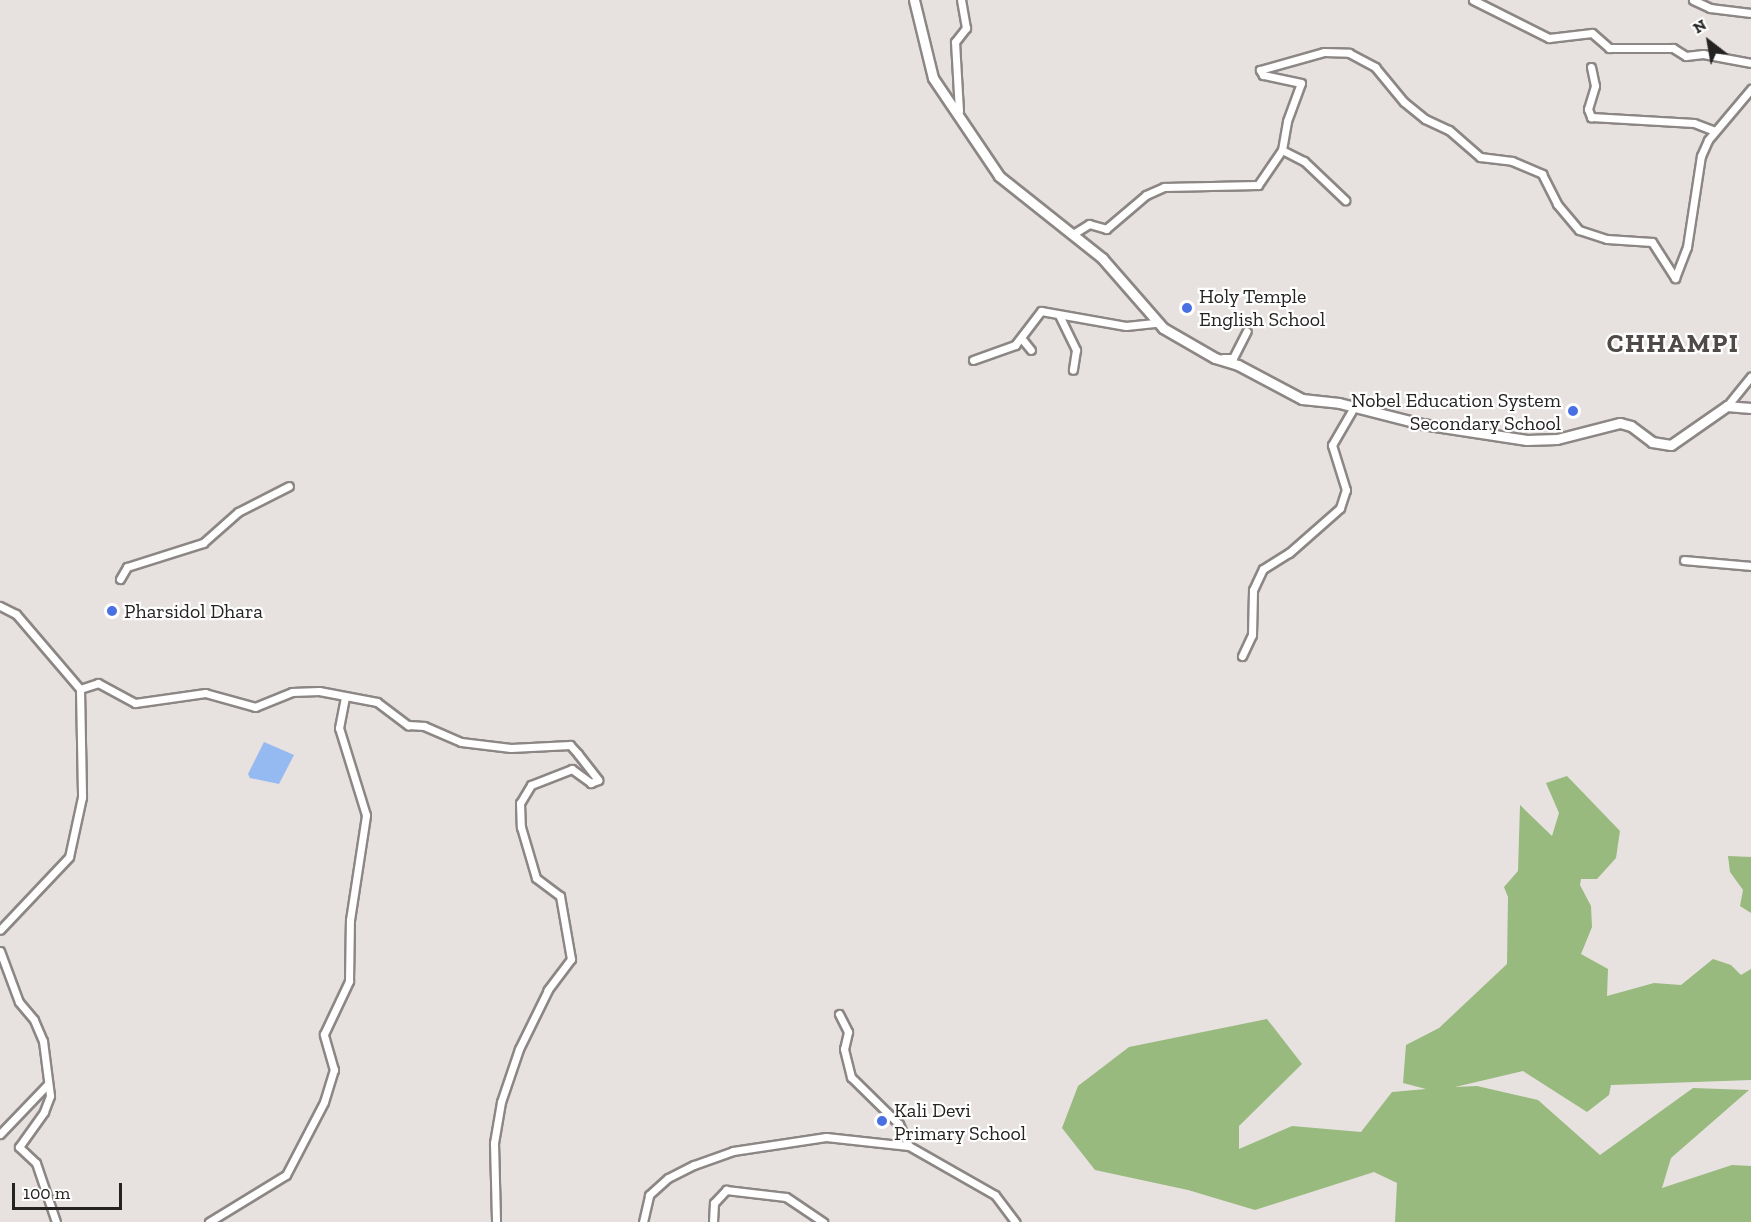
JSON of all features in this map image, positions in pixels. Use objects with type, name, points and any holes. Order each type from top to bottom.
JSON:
[{"type":"main road","points":[[914,0],[928,67],[959,111],[970,138],[999,176],[1102,258],[1157,323],[1215,358],[1238,365],[1302,399],[1354,407],[1422,424],[1527,440],[1557,439],[1626,424],[1652,442],[1671,445],[1727,406],[1751,408]]},
{"type":"street","points":[[959,111],[955,42],[966,28],[961,0]]},
{"type":"street","points":[[1473,0],[1549,38],[1592,33],[1609,48],[1673,48],[1686,56],[1703,54],[1751,63]]},
{"type":"street","points":[[1693,0],[1710,8],[1751,13]]},
{"type":"street","points":[[1073,234],[1089,224],[1106,229],[1146,195],[1164,187],[1254,187],[1282,150],[1287,121],[1301,83],[1263,75],[1260,70],[1324,52],[1349,53],[1375,67],[1404,102],[1425,119],[1449,130],[1480,157],[1512,161],[1542,174],[1557,204],[1579,230],[1607,239],[1652,242],[1675,278],[1687,247],[1701,156],[1715,130],[1751,89]]},
{"type":"street","points":[[1591,67],[1595,86],[1588,109],[1591,117],[1694,123],[1715,130]]},
{"type":"street","points":[[1282,150],[1304,161],[1345,200]]},
{"type":"street","points":[[973,360],[1012,347],[1022,339],[1041,311],[1126,326],[1157,323]]},
{"type":"street","points":[[1059,315],[1076,350],[1073,370]]},
{"type":"street","points":[[1215,358],[1233,358],[1247,331]]},
{"type":"street","points":[[1022,339],[1031,351]]},
{"type":"street","points":[[1727,406],[1751,376]]},
{"type":"street","points":[[1242,656],[1252,634],[1253,590],[1263,569],[1289,553],[1340,508],[1346,490],[1332,445],[1354,407]]},
{"type":"street","points":[[120,579],[127,567],[203,543],[238,512],[289,486]]},
{"type":"street","points":[[1684,560],[1751,566]]},
{"type":"street","points":[[0,606],[16,614],[80,689],[82,797],[69,857],[0,930]]},
{"type":"street","points":[[80,689],[98,684],[135,703],[205,693],[255,707],[292,692],[319,691],[377,702],[408,725],[424,726],[460,742],[512,748],[570,745],[598,780],[591,783],[572,769],[531,785],[520,803],[521,827],[536,878],[560,896],[571,959],[548,990],[519,1049],[501,1102],[494,1143],[496,1222]]},
{"type":"street","points":[[209,1222],[286,1174],[324,1102],[334,1070],[324,1034],[349,981],[350,920],[366,815],[339,728],[345,697]]},
{"type":"street","points":[[0,951],[19,1002],[40,1029],[50,1096],[44,1112],[19,1147],[36,1163],[56,1222]]},
{"type":"street","points":[[839,1014],[848,1032],[844,1049],[851,1077],[899,1124],[909,1146]]},
{"type":"street","points":[[0,1134],[47,1084]]},
{"type":"street","points":[[643,1222],[649,1195],[668,1178],[733,1151],[826,1137],[909,1146],[995,1196],[1015,1222]]},
{"type":"street","points":[[713,1222],[714,1203],[726,1190],[786,1197],[823,1222]]},
{"type":"green space","points":[[1567,776],[1620,831],[1616,858],[1597,879],[1581,879],[1580,885],[1591,906],[1592,927],[1581,954],[1608,969],[1607,996],[1654,983],[1681,985],[1713,959],[1731,965],[1741,975],[1751,969],[1751,1080],[1611,1085],[1609,1095],[1587,1112],[1523,1071],[1455,1087],[1477,1086],[1538,1100],[1600,1155],[1693,1088],[1749,1090],[1671,1158],[1662,1188],[1732,1165],[1751,1166],[1751,1222],[1395,1222],[1397,1183],[1374,1172],[1255,1210],[1188,1190],[1095,1170],[1062,1128],[1078,1086],[1129,1047],[1267,1019],[1302,1064],[1239,1126],[1239,1149],[1292,1126],[1361,1132],[1392,1092],[1426,1089],[1403,1083],[1406,1045],[1439,1028],[1507,964],[1508,897],[1504,887],[1518,871],[1520,805],[1552,836],[1559,813],[1546,783]]},
{"type":"green space","points":[[1728,856],[1751,857],[1751,913],[1740,906],[1743,890],[1730,872]]},
{"type":"water","points":[[264,742],[294,755],[279,784],[250,778],[248,774]]},
{"type":"place","name":"Holy Temple English School","points":[[1187,308]]},
{"type":"place","name":"Nobel Education System Secondary School","points":[[1573,411]]},
{"type":"place","name":"Pharsidol Dhara","points":[[112,611]]},
{"type":"place","name":"Kali Devi Primary School","points":[[882,1121]]},
{"type":"district","name":"CHHAMPI","points":[[1673,344]]}]
